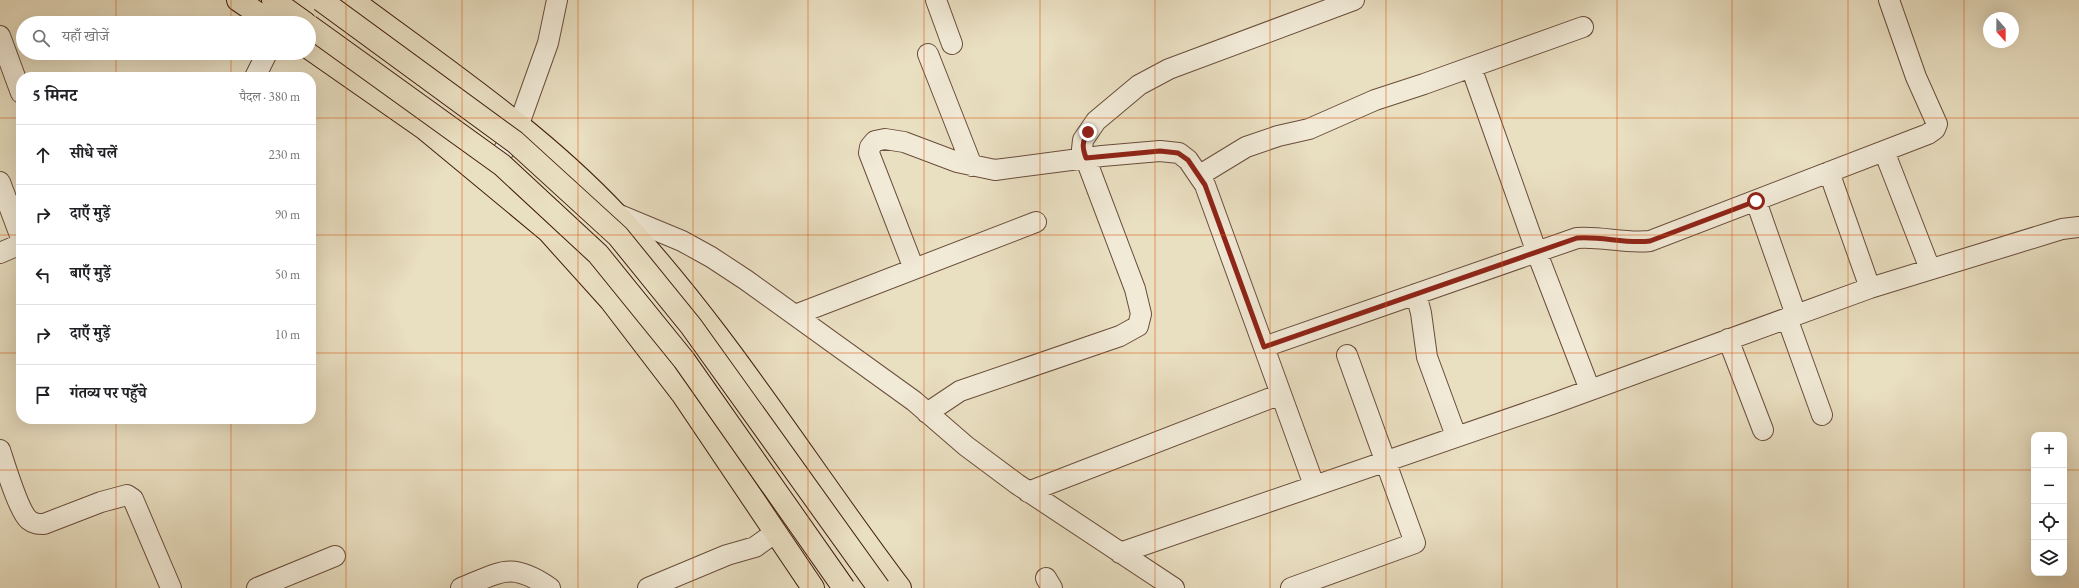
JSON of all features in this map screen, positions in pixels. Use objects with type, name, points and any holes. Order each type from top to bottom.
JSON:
[{"type":"main road","points":[[238,0],[262,16]]},
{"type":"main road","points":[[273,0],[295,16]]},
{"type":"main road","points":[[321,0],[515,142],[618,236],[691,326],[879,588]]},
{"type":"main road","points":[[352,0],[519,124],[617,214],[692,302],[900,588]]},
{"type":"main road","points":[[316,31],[502,165],[598,254],[684,360],[844,588]]},
{"type":"main road","points":[[316,53],[425,128],[548,231],[611,301],[683,395],[813,588]]},
{"type":"street","points":[[487,180],[519,124],[548,43],[557,0]]},
{"type":"street","points":[[936,0],[952,44]]},
{"type":"street","points":[[927,412],[960,391],[1120,336],[1138,326],[1141,314],[1135,290],[1082,149],[1083,140],[1096,121],[1139,85],[1169,69],[1354,0]]},
{"type":"street","points":[[1264,347],[1577,238],[1590,237],[1634,243],[1650,241],[1928,134],[1935,129],[1937,124],[1916,76],[1889,0]]},
{"type":"street","points":[[1200,175],[1246,147],[1278,136],[1309,129],[1369,102],[1583,27]]},
{"type":"street","points":[[0,36],[16,79]]},
{"type":"street","points":[[928,54],[972,166]]},
{"type":"street","points":[[258,72],[264,60]]},
{"type":"street","points":[[1471,67],[1537,253],[1590,390]]},
{"type":"street","points":[[914,269],[869,153],[870,147],[875,141],[885,139],[904,142],[972,166],[995,170],[1086,158],[1160,151],[1178,153],[1188,160],[1200,175],[1208,193],[1314,485]]},
{"type":"street","points":[[1884,151],[1930,269]]},
{"type":"street","points":[[1829,172],[1870,288]]},
{"type":"street","points":[[0,182],[16,225]]},
{"type":"street","points":[[1756,201],[1822,415]]},
{"type":"street","points":[[617,214],[682,241],[711,257],[795,315],[927,412],[966,446],[1028,492],[1174,588]]},
{"type":"street","points":[[795,315],[1036,222]]},
{"type":"street","points":[[1120,553],[1590,390],[1870,288],[2062,229],[2079,227]]},
{"type":"street","points":[[0,252],[16,246]]},
{"type":"street","points":[[1416,294],[1421,312],[1427,357],[1456,436]]},
{"type":"street","points":[[1728,340],[1763,430]]},
{"type":"street","points":[[1291,588],[1415,543],[1347,355]]},
{"type":"street","points":[[1028,492],[1281,394]]},
{"type":"street","points":[[0,450],[22,508],[28,519],[35,524],[44,524],[101,502],[128,495],[132,499],[171,588]]},
{"type":"street","points":[[648,588],[727,555],[755,547],[776,532]]},
{"type":"street","points":[[257,588],[335,556]]},
{"type":"street","points":[[461,588],[494,575],[514,570],[528,574],[550,588]]},
{"type":"route","points":[[1088,132],[1083,140],[1082,149],[1086,158],[1160,151],[1178,153],[1188,160],[1200,175],[1205,185],[1264,347],[1577,238],[1590,237],[1634,243],[1650,241],[1756,201]]}]
